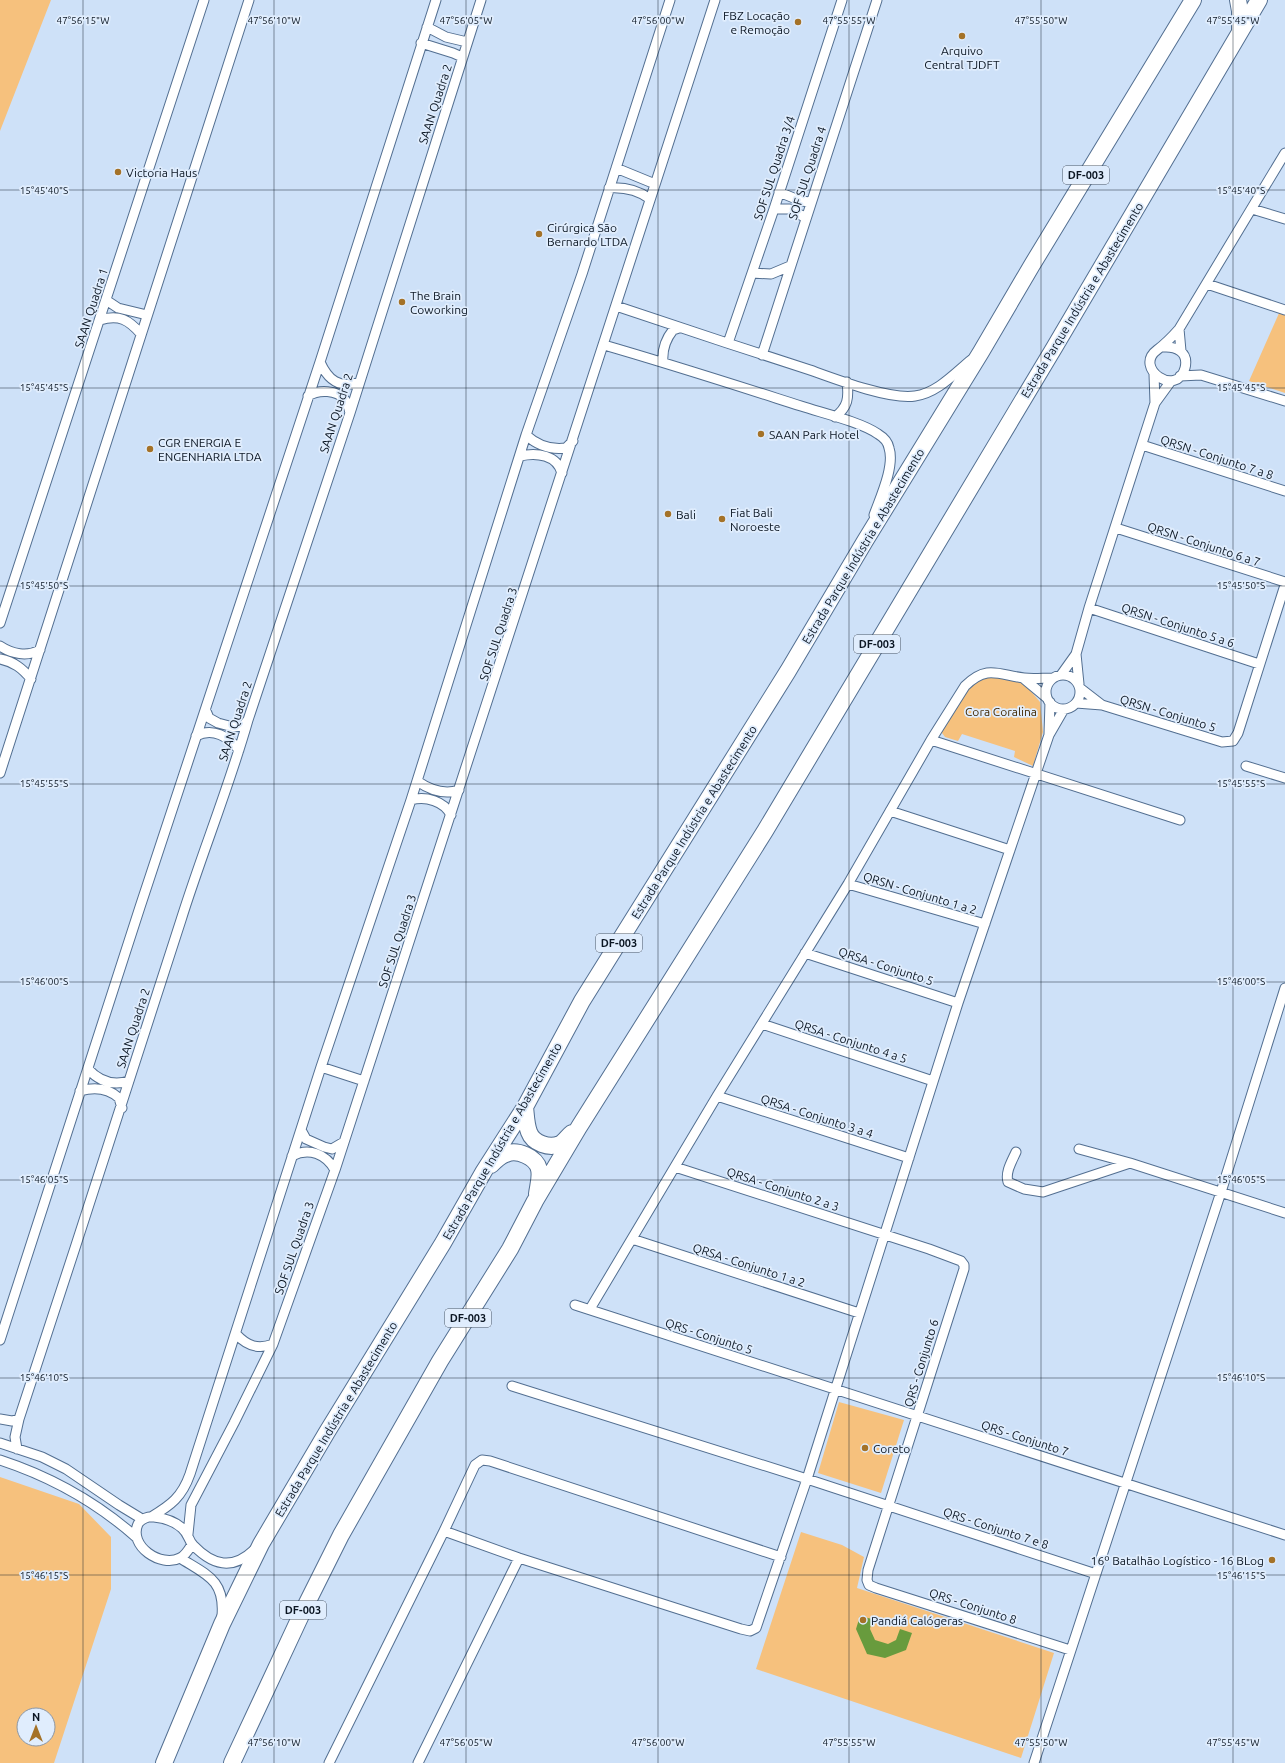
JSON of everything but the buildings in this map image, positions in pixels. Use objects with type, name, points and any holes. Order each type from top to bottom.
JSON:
[{"type":"highway","name":"Estrada Parque Indústria e Abastecimento","points":[[164,1763],[222,1624],[261,1544],[327,1432],[443,1243],[484,1171],[525,1107],[582,1001],[788,672],[865,540],[981,352],[1193,0]]},
{"type":"highway","points":[[1238,0],[1240,11],[1240,30]]},
{"type":"highway","name":"Estrada Parque Indústria e Abastecimento","points":[[232,1763],[302,1613],[341,1535],[440,1361],[510,1249],[535,1201],[578,1127],[765,831],[1058,342],[1258,0]]},
{"type":"highway","points":[[525,1107],[529,1134],[534,1140],[542,1144],[552,1146],[561,1144],[578,1127]]},
{"type":"highway","points":[[484,1171],[507,1153],[516,1152],[530,1157],[537,1164],[540,1170],[535,1201]]},
{"type":"street","name":"SAAN Quadra 1","points":[[0,623],[204,0]]},
{"type":"street","points":[[0,773],[249,0]]},
{"type":"street","points":[[0,1340],[196,736],[206,710],[320,362],[436,0]]},
{"type":"street","name":"SAAN Quadra 2","points":[[17,1449],[15,1437],[19,1420],[122,1108],[129,1081],[207,841],[240,750],[248,720],[350,413],[481,0]]},
{"type":"street","points":[[192,1544],[187,1553],[180,1558],[166,1560],[156,1558],[138,1544],[136,1537],[138,1525],[172,1503],[185,1486],[236,1334],[321,1067],[411,800],[526,435],[579,281],[670,0]]},
{"type":"street","name":"SOF SUL Quadra 3","points":[[188,1534],[191,1505],[273,1344],[335,1170],[715,0]]},
{"type":"street","name":"SOF SUL Quadra 3/4","points":[[728,343],[774,209],[842,0]]},
{"type":"street","name":"SOF SUL Quadra 4","points":[[762,355],[810,202],[877,0]]},
{"type":"street","points":[[427,27],[446,37],[467,42]]},
{"type":"street","points":[[421,44],[442,49],[462,57]]},
{"type":"street","points":[[1155,403],[1154,374],[1151,366],[1151,358],[1156,351],[1163,347],[1180,329],[1285,154]]},
{"type":"street","points":[[616,168],[655,184]]},
{"type":"street","points":[[609,188],[619,187],[631,190],[644,194],[650,199]]},
{"type":"street","points":[[779,192],[810,202]]},
{"type":"street","points":[[774,209],[790,209],[806,218]]},
{"type":"street","points":[[1252,209],[1285,219]]},
{"type":"street","points":[[752,273],[771,274],[790,266]]},
{"type":"street","points":[[1207,284],[1285,310]]},
{"type":"street","points":[[106,300],[118,308],[147,315]]},
{"type":"street","points":[[616,306],[762,355],[893,396],[915,396],[935,389],[981,352]]},
{"type":"street","points":[[100,320],[113,317],[123,319],[132,323],[141,334]]},
{"type":"street","points":[[663,362],[665,345],[673,330],[679,328]]},
{"type":"street","points":[[1180,329],[1181,351],[1186,362],[1201,374],[1285,401]]},
{"type":"street","points":[[604,345],[663,362],[835,417],[877,433],[885,440],[890,448],[888,477],[865,540]]},
{"type":"street","points":[[1163,347],[1172,346],[1181,351]]},
{"type":"street","points":[[320,362],[327,376],[337,382],[349,385],[359,382]]},
{"type":"street","points":[[1180,376],[1185,369],[1186,362]]},
{"type":"street","points":[[1154,374],[1162,380],[1171,381]]},
{"type":"street","points":[[1023,678],[1056,707],[1064,709],[1076,703],[1080,696],[1076,654],[1089,608],[1155,403],[1171,381],[1180,376],[1201,374]]},
{"type":"street","points":[[835,417],[846,407],[849,394],[847,382]]},
{"type":"street","points":[[308,396],[316,391],[339,395],[344,399],[350,413]]},
{"type":"street","points":[[526,435],[533,442],[551,448],[566,448],[573,440]]},
{"type":"street","name":"QRSN - Conjunto 7 a 8","points":[[1142,445],[1285,491]]},
{"type":"street","points":[[520,456],[530,454],[546,457],[556,461],[560,466],[562,473]]},
{"type":"street","name":"QRSN - Conjunto 6 a 7","points":[[1116,528],[1285,582]]},
{"type":"street","points":[[1259,664],[1285,585]]},
{"type":"street","name":"QRSN - Conjunto 5 a 6","points":[[1089,608],[1259,664]]},
{"type":"street","points":[[0,646],[16,654],[32,654],[40,650]]},
{"type":"street","points":[[1049,735],[1049,700],[1047,687],[1076,654]]},
{"type":"street","points":[[0,659],[16,664],[22,668],[30,679]]},
{"type":"street","name":"QRSN - Conjunto 5","points":[[1076,703],[1102,705],[1227,743],[1233,742],[1238,733],[1259,664]]},
{"type":"street","points":[[590,1309],[716,1096],[848,884],[960,692],[971,680],[985,673],[995,672],[1023,678],[1071,676],[1079,686]]},
{"type":"street","name":"QRSN - Conjunto 5","points":[[1079,686],[1102,705]]},
{"type":"street","points":[[444,1531],[520,1558],[750,1631],[754,1630],[758,1625],[807,1479],[984,924],[1049,735],[1064,709]]},
{"type":"street","points":[[206,710],[209,718],[218,723],[233,727],[243,726],[248,720]]},
{"type":"street","points":[[196,736],[203,733],[220,735],[231,740],[240,750]]},
{"type":"street","points":[[931,740],[1180,820]]},
{"type":"street","points":[[1246,766],[1285,778]]},
{"type":"street","points":[[417,781],[425,786],[443,792],[450,793],[459,790]]},
{"type":"street","points":[[411,800],[419,798],[437,802],[444,805],[451,815]]},
{"type":"street","points":[[890,811],[1010,850]]},
{"type":"street","name":"QRSN - Conjunto 1 a 2","points":[[848,884],[984,924]]},
{"type":"street","name":"QRSA - Conjunto 5","points":[[805,953],[958,1002]]},
{"type":"street","points":[[1034,1763],[1047,1729],[1070,1650],[1221,1192],[1285,988]]},
{"type":"street","name":"QRSA - Conjunto 4 a 5","points":[[762,1024],[933,1082]]},
{"type":"street","points":[[321,1067],[364,1081]]},
{"type":"street","points":[[88,1069],[94,1075],[107,1082],[122,1083],[129,1081]]},
{"type":"street","points":[[80,1091],[95,1088],[103,1089],[119,1098],[122,1108]]},
{"type":"street","name":"QRSA - Conjunto 3 a 4","points":[[716,1096],[909,1158]]},
{"type":"street","points":[[301,1130],[306,1140],[324,1147],[332,1149],[344,1142]]},
{"type":"street","points":[[1079,1149],[1130,1163],[1285,1213]]},
{"type":"street","points":[[292,1156],[300,1152],[314,1153],[325,1157],[330,1161],[335,1170]]},
{"type":"street","points":[[1016,1152],[1006,1177],[1008,1182],[1024,1190],[1035,1192],[1050,1190],[1130,1163]]},
{"type":"street","name":"QRSA - Conjunto 2 a 3","points":[[675,1167],[884,1234],[959,1260]]},
{"type":"street","name":"QRSA - Conjunto 1 a 2","points":[[632,1239],[859,1313]]},
{"type":"street","name":"QRS - Conjunto 6","points":[[835,1390],[917,1416],[964,1269],[964,1265],[959,1260]]},
{"type":"street","name":"QRS - Conjunto 5","points":[[575,1305],[835,1390]]},
{"type":"street","points":[[236,1334],[242,1340],[254,1346],[266,1347],[273,1344]]},
{"type":"street","name":"QRS - Conjunto 7 e 8","points":[[512,1386],[807,1479],[1096,1574]]},
{"type":"street","points":[[888,1506],[917,1416]]},
{"type":"street","name":"QRS - Conjunto 7","points":[[917,1416],[1285,1535]]},
{"type":"street","points":[[0,1419],[12,1421],[19,1420]]},
{"type":"street","points":[[0,1443],[42,1457],[66,1469],[119,1505],[147,1518],[171,1521],[188,1534],[192,1544],[205,1555],[213,1559],[232,1563],[238,1562],[246,1558],[261,1544]]},
{"type":"street","points":[[0,1460],[34,1471],[63,1486],[91,1503],[136,1537]]},
{"type":"street","points":[[329,1763],[475,1465],[482,1460],[490,1461],[781,1557]]},
{"type":"street","name":"QRS - Conjunto 8","points":[[888,1506],[868,1570],[867,1580],[869,1585],[1070,1650]]},
{"type":"street","points":[[180,1558],[210,1576],[217,1583],[222,1598],[222,1624]]},
{"type":"street","points":[[418,1763],[520,1558]]},
{"type":"green space","points":[[0,0],[51,0],[0,131]]},
{"type":"green space","points":[[1280,311],[1285,313],[1285,393],[1249,381]]},
{"type":"green space","name":"Cora Coralina","points":[[990,676],[1024,683],[1040,702],[1043,732],[1033,766],[1014,757],[1015,751],[962,734],[958,741],[945,737],[942,733],[942,729],[967,690],[981,680]]},
{"type":"green space","points":[[839,1402],[904,1420],[881,1493],[818,1473]]},
{"type":"green space","points":[[0,1477],[79,1504],[111,1537],[111,1589],[54,1763],[0,1763]]},
{"type":"green space","name":"Pandiá Calógeras","points":[[801,1532],[842,1545],[864,1557],[857,1588],[1054,1653],[1021,1758],[756,1669]]},
{"type":"shaded area","points":[[860,1616],[872,1619],[870,1629],[875,1640],[888,1644],[896,1640],[900,1629],[912,1633],[906,1650],[885,1658],[867,1654],[856,1629]]},
{"type":"place","name":"FBZ Locação e Remoção","points":[[798,22]]},
{"type":"place","name":"Arquivo Central TJDFT","points":[[962,36]]},
{"type":"place","name":"Victoria Haus","points":[[118,172]]},
{"type":"place","name":"Cirúrgica São Bernardo LTDA","points":[[539,234]]},
{"type":"place","name":"The Brain Coworking","points":[[402,302]]},
{"type":"place","name":"SAAN Park Hotel","points":[[761,434]]},
{"type":"place","name":"CGR ENERGIA E ENGENHARIA LTDA","points":[[150,449]]},
{"type":"place","name":"Bali","points":[[668,514]]},
{"type":"place","name":"Fiat Bali Noroeste","points":[[722,519]]},
{"type":"place","name":"Coreto","points":[[865,1448]]},
{"type":"place","name":"16º Batalhão Logístico - 16 BLog","points":[[1272,1560]]},
{"type":"place","name":"Pandiá Calógeras","points":[[863,1620]]}]
